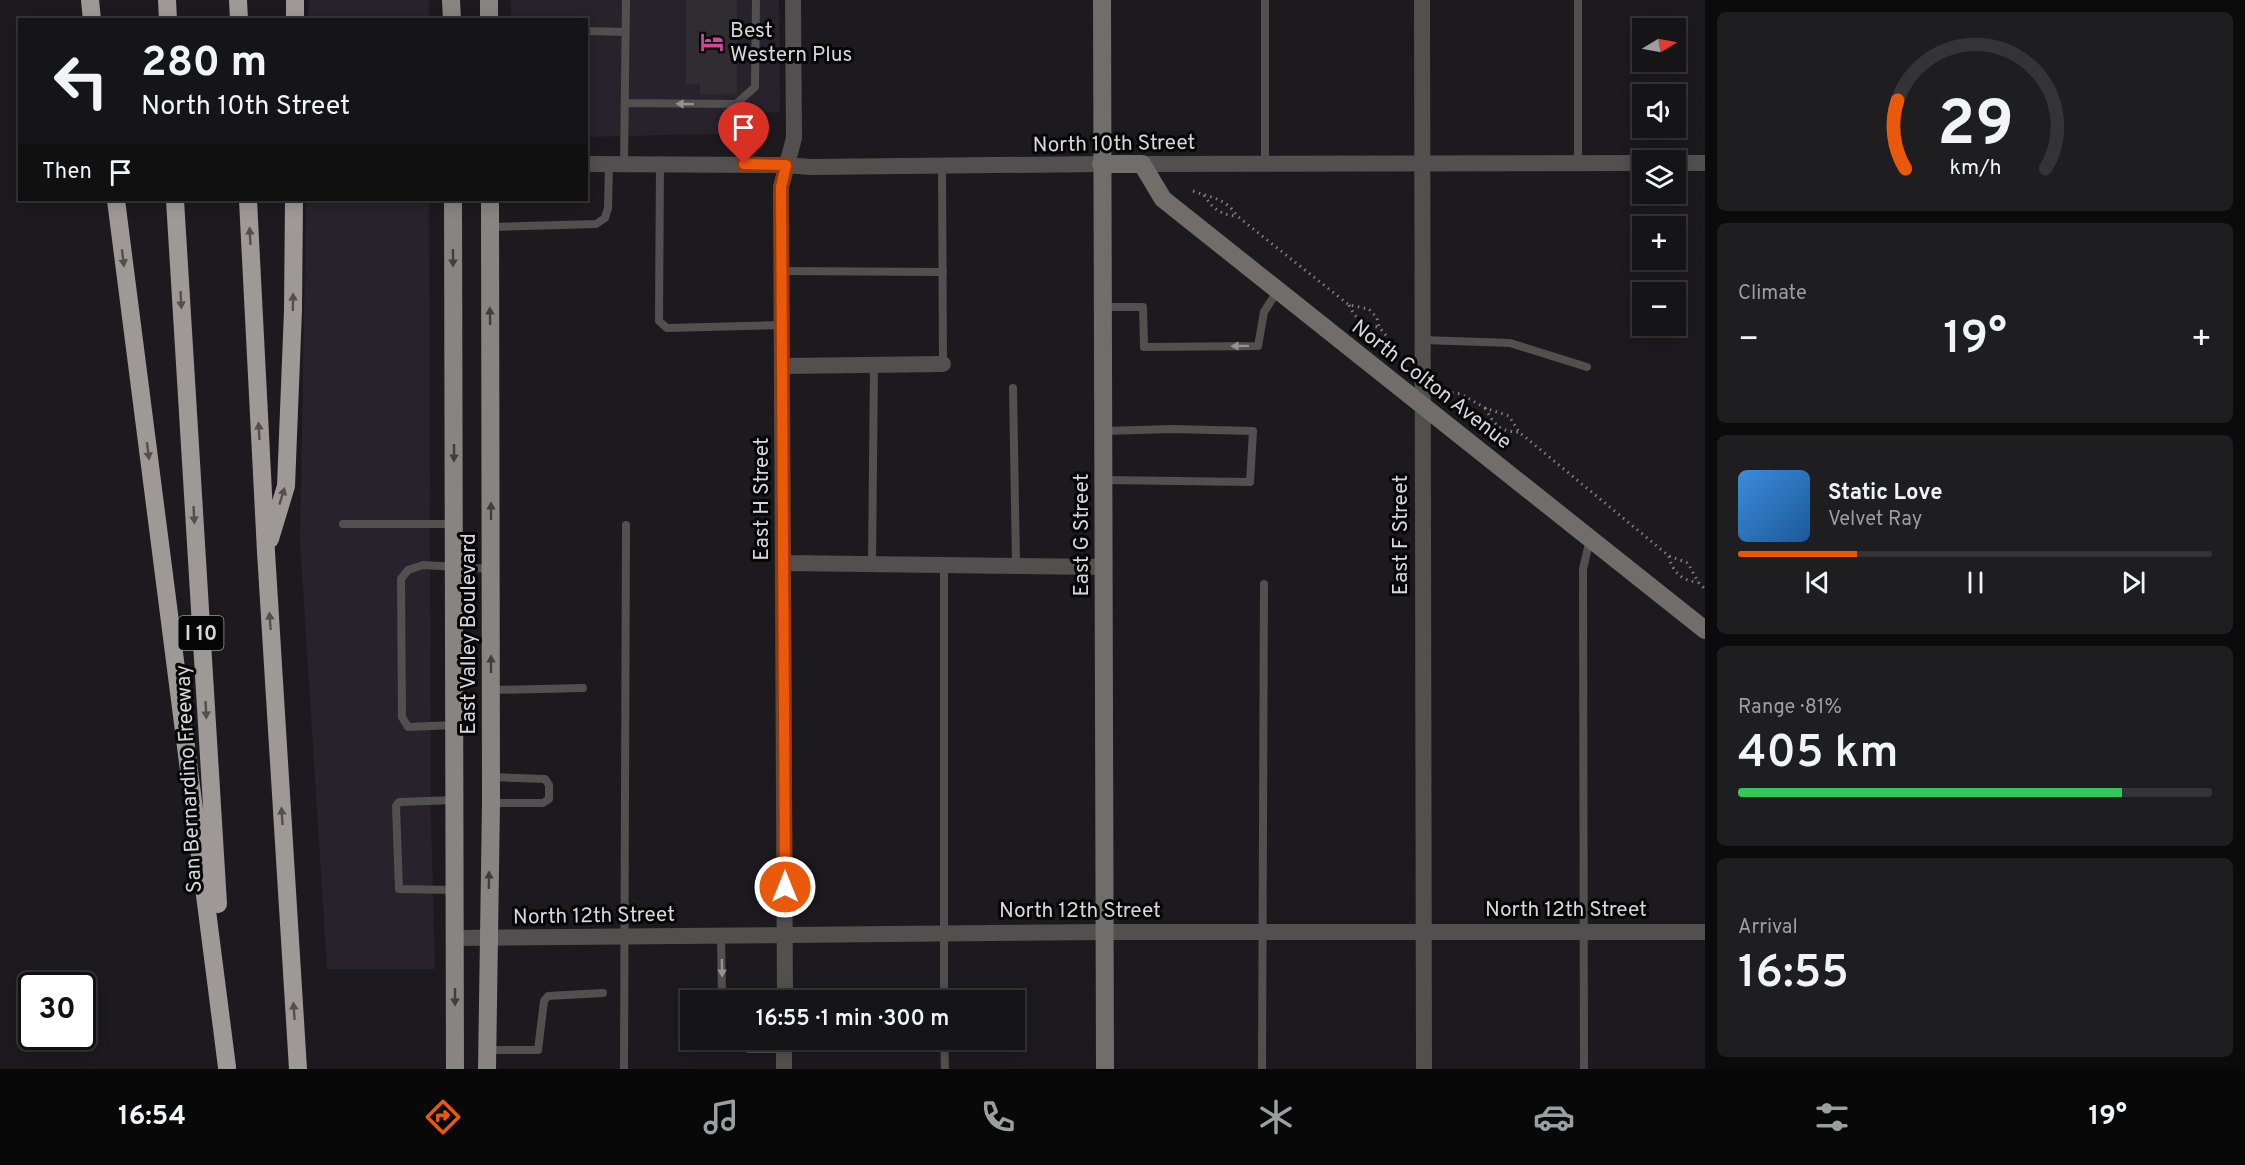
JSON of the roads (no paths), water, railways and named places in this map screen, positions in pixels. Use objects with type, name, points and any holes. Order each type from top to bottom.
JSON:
[{"type":"highway","points":[[90,0],[92,18]]},
{"type":"highway","points":[[167,0],[168,18]]},
{"type":"highway","points":[[238,0],[239,18]]},
{"type":"highway","points":[[295,0],[295,18]]},
{"type":"highway","points":[[116,201],[227,1068]]},
{"type":"highway","name":"San Bernardino Freeway","points":[[176,201],[227,1068]]},
{"type":"highway","points":[[248,201],[266,552],[298,1069]]},
{"type":"highway","points":[[266,552],[285,486],[293,310],[294,201]]},
{"type":"main road","points":[[452,0],[452,18]]},
{"type":"main road","points":[[489,0],[489,18]]},
{"type":"main road","name":"East Valley Boulevard","points":[[453,201],[455,1069]]},
{"type":"main road","name":"East Valley Boulevard","points":[[487,1069],[491,803],[490,201]]},
{"type":"street","name":"East H Street","points":[[784,990],[781,187],[794,138],[794,0]]},
{"type":"street","name":"East G Street","points":[[1102,0],[1105,1069]]},
{"type":"street","name":"East F Street","points":[[1422,0],[1424,1069]]},
{"type":"street","name":"North 10th Street","points":[[588,164],[811,167],[1632,163]]},
{"type":"street","points":[[1686,163],[1705,163]]},
{"type":"street","name":"North Colton Avenue","points":[[1142,164],[1163,199],[1705,630]]},
{"type":"street","points":[[783,366],[944,364]]},
{"type":"street","points":[[784,563],[1104,567]]},
{"type":"street","name":"North 12th Street","points":[[455,938],[785,933],[1705,932]]},
{"type":"street","points":[[784,1050],[784,1069]]},
{"type":"lane","points":[[490,226],[596,224],[605,218],[617,164],[625,103],[626,0]]},
{"type":"lane","points":[[625,103],[736,104],[755,87],[756,0]]},
{"type":"lane","points":[[1264,164],[1265,0]]},
{"type":"lane","points":[[1578,0],[1578,162]]},
{"type":"lane","points":[[588,31],[626,32]]},
{"type":"lane","points":[[660,164],[659,321],[667,327],[782,325]]},
{"type":"lane","points":[[942,166],[944,364]]},
{"type":"lane","points":[[783,272],[943,272]]},
{"type":"lane","points":[[1102,307],[1143,307],[1144,347],[1258,346],[1264,312],[1278,289]]},
{"type":"lane","points":[[1422,340],[1510,343],[1587,367]]},
{"type":"lane","points":[[872,564],[874,365]]},
{"type":"lane","points":[[1013,388],[1016,565]]},
{"type":"lane","points":[[1104,431],[1172,429],[1253,431],[1250,483],[1104,480]]},
{"type":"lane","points":[[343,525],[454,524]]},
{"type":"lane","points":[[624,1069],[626,525]]},
{"type":"lane","points":[[1584,1069],[1583,569],[1590,538]]},
{"type":"lane","points":[[944,564],[944,990]]},
{"type":"lane","points":[[454,725],[408,727],[402,717],[401,579],[408,570],[423,565],[491,569]]},
{"type":"lane","points":[[1262,1069],[1264,584]]},
{"type":"lane","points":[[491,690],[584,688]]},
{"type":"lane","points":[[491,777],[545,778],[549,785],[549,799],[543,803],[491,803]]},
{"type":"lane","points":[[455,800],[399,802],[396,806],[399,889],[455,890]]},
{"type":"lane","points":[[721,935],[722,990]]},
{"type":"lane","points":[[487,1050],[538,1050],[544,1001],[548,996],[603,993]]},
{"type":"lane","points":[[944,1050],[945,1069]]},
{"type":"place","name":"Best Western Plus","points":[[712,42]]}]
